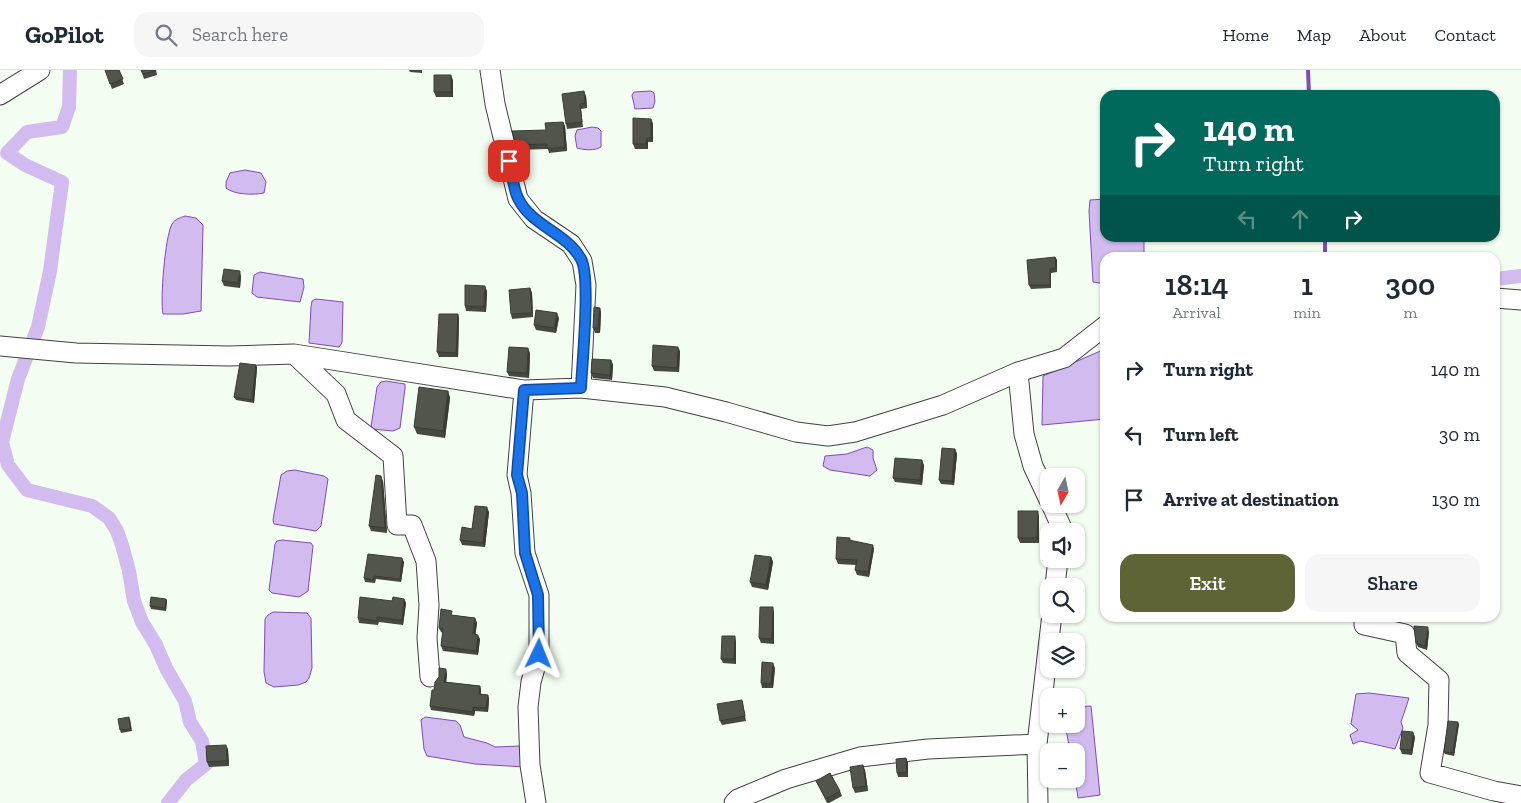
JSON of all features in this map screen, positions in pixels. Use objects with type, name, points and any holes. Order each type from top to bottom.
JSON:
[{"type":"street","points":[[0,95],[40,70]]},
{"type":"street","points":[[490,70],[495,104],[518,199],[534,219],[570,244],[582,261],[586,285],[581,388]]},
{"type":"street","points":[[1500,298],[1521,300]]},
{"type":"street","points":[[0,346],[76,353],[229,356],[294,354],[524,390],[581,388],[666,397],[796,432],[828,436],[855,432],[943,405],[1018,372],[1064,358],[1100,330]]},
{"type":"street","points":[[294,354],[336,394],[346,420],[393,456],[397,525],[412,525],[426,561],[429,605],[427,638],[430,677]]},
{"type":"street","points":[[1018,372],[1024,434],[1040,480]]},
{"type":"street","points":[[524,390],[517,475],[522,493],[525,553],[538,595],[539,654],[531,682],[528,707],[530,765],[536,803]]},
{"type":"street","points":[[1364,622],[1364,625],[1405,634],[1407,652],[1439,680],[1438,724],[1430,773],[1494,791],[1521,796]]},
{"type":"street","points":[[1038,803],[1037,744],[1051,623]]},
{"type":"street","points":[[734,803],[738,799],[786,779],[860,757],[928,749],[1037,744]]},
{"type":"shaded area","points":[[651,91],[654,93],[655,101],[653,108],[635,109],[632,95],[634,92]]},
{"type":"shaded area","points":[[592,127],[598,128],[601,131],[601,147],[589,150],[577,148],[575,136],[577,130]]},
{"type":"shaded area","points":[[245,170],[261,173],[266,182],[264,193],[244,194],[226,188],[226,182],[230,173]]},
{"type":"shaded area","points":[[1100,199],[1100,242],[1144,242],[1144,252],[1100,252],[1100,283],[1093,282],[1090,200]]},
{"type":"shaded area","points":[[185,216],[196,218],[203,225],[201,311],[183,314],[163,314],[162,295],[169,231],[175,221]]},
{"type":"shaded area","points":[[260,272],[303,279],[304,287],[300,302],[257,297],[252,293],[254,275]]},
{"type":"shaded area","points":[[316,299],[343,302],[342,343],[339,347],[309,343],[311,307],[312,301]]},
{"type":"shaded area","points":[[1100,351],[1100,419],[1042,425],[1043,376]]},
{"type":"shaded area","points":[[381,382],[405,384],[400,428],[393,431],[372,429],[371,427],[377,387]]},
{"type":"shaded area","points":[[867,447],[873,450],[873,458],[877,470],[870,476],[830,470],[823,466],[825,456],[847,454]]},
{"type":"shaded area","points":[[295,470],[324,476],[328,479],[321,526],[316,531],[274,524],[273,520],[281,475],[287,471]]},
{"type":"shaded area","points":[[277,541],[311,543],[313,546],[308,591],[299,597],[272,593],[269,590],[275,544]]},
{"type":"shaded area","points":[[273,612],[307,613],[311,618],[312,668],[306,682],[298,685],[274,687],[266,683],[264,672],[265,619]]},
{"type":"shaded area","points":[[1369,693],[1409,698],[1401,722],[1403,728],[1395,749],[1360,741],[1353,744],[1350,735],[1358,730],[1351,724],[1356,694]]},
{"type":"shaded area","points":[[1085,706],[1091,706],[1100,795],[1078,798],[1076,788],[1085,788],[1085,743],[1069,743],[1067,733],[1085,733]]},
{"type":"shaded area","points":[[425,717],[456,721],[460,725],[464,737],[495,747],[520,746],[525,767],[475,764],[427,756],[424,749],[421,720]]},
{"type":"building","points":[[105,70],[119,70],[123,79],[110,84]]},
{"type":"building","points":[[141,70],[155,70],[155,71],[143,74]]},
{"type":"building","points":[[434,75],[451,75],[451,92],[434,92]]},
{"type":"building","points":[[584,91],[585,103],[580,104],[582,122],[566,124],[562,94]]},
{"type":"building","points":[[633,118],[651,119],[651,138],[647,138],[646,144],[633,144]]},
{"type":"building","points":[[563,122],[565,147],[548,149],[547,144],[516,145],[512,131],[546,130],[545,123]]},
{"type":"building","points":[[1055,257],[1056,268],[1050,269],[1050,285],[1029,285],[1027,260]]},
{"type":"building","points":[[224,269],[240,271],[238,283],[222,281]]},
{"type":"building","points":[[465,285],[485,286],[484,307],[465,306]]},
{"type":"building","points":[[530,288],[532,313],[511,314],[509,290]]},
{"type":"building","points":[[594,307],[600,308],[598,328],[593,328]]},
{"type":"building","points":[[536,310],[557,313],[554,328],[534,325]]},
{"type":"building","points":[[439,314],[458,314],[456,353],[437,352]]},
{"type":"building","points":[[653,345],[678,347],[677,368],[652,366]]},
{"type":"building","points":[[509,347],[528,348],[527,373],[507,372]]},
{"type":"building","points":[[592,359],[611,360],[610,375],[591,373]]},
{"type":"building","points":[[240,363],[256,365],[252,400],[234,397]]},
{"type":"building","points":[[419,387],[448,391],[443,431],[414,427]]},
{"type":"building","points":[[942,448],[955,449],[952,481],[939,480]]},
{"type":"building","points":[[895,458],[922,460],[920,480],[893,478]]},
{"type":"building","points":[[376,475],[381,476],[385,528],[369,526]]},
{"type":"building","points":[[475,506],[487,507],[483,543],[460,540],[462,527],[472,529]]},
{"type":"building","points":[[1018,511],[1038,511],[1037,538],[1018,538]]},
{"type":"building","points":[[837,537],[850,538],[849,540],[873,545],[868,572],[855,570],[857,560],[836,559]]},
{"type":"building","points":[[368,554],[402,558],[400,579],[374,576],[374,580],[364,578]]},
{"type":"building","points":[[755,555],[771,557],[766,585],[750,582]]},
{"type":"building","points":[[151,597],[166,599],[165,608],[150,606]]},
{"type":"building","points":[[360,597],[392,601],[393,597],[404,599],[402,620],[377,617],[377,621],[358,618]]},
{"type":"building","points":[[760,607],[773,607],[772,639],[759,638]]},
{"type":"building","points":[[441,609],[452,611],[451,615],[475,618],[473,634],[478,635],[476,651],[441,646],[443,629],[439,628]]},
{"type":"building","points":[[1414,626],[1428,627],[1425,646],[1416,643]]},
{"type":"building","points":[[722,636],[735,636],[734,659],[721,659]]},
{"type":"building","points":[[762,662],[773,663],[771,684],[761,683]]},
{"type":"building","points":[[439,668],[446,669],[444,682],[480,686],[479,694],[488,695],[486,708],[473,707],[473,712],[430,706],[432,690],[434,690],[435,682],[439,677]]},
{"type":"building","points":[[742,700],[745,716],[720,721],[717,704]]},
{"type":"building","points":[[129,717],[131,729],[120,730],[118,719]]},
{"type":"building","points":[[1448,721],[1458,722],[1453,753],[1444,752]]},
{"type":"building","points":[[1402,731],[1413,732],[1411,750],[1400,749]]},
{"type":"building","points":[[226,745],[227,761],[207,762],[206,746]]},
{"type":"building","points":[[906,758],[907,772],[897,773],[896,759]]},
{"type":"building","points":[[863,765],[866,786],[853,788],[850,767]]},
{"type":"building","points":[[830,773],[840,791],[826,799],[816,781]]},
{"type":"waterway","points":[[70,70],[69,107],[62,127],[27,132],[7,153],[25,165],[62,182],[50,271],[38,327],[18,379],[2,442],[8,465],[27,490],[92,506],[109,518],[117,531],[129,571],[134,601],[142,622],[185,701],[190,722],[202,741],[206,764],[186,780],[168,803]]},
{"type":"waterway","points":[[1308,70],[1309,90]]},
{"type":"waterway","points":[[1325,242],[1325,252]]},
{"type":"waterway","points":[[1500,278],[1521,276]]},
{"type":"route","points":[[509,161],[518,199],[534,219],[570,244],[582,261],[586,285],[581,388],[524,390],[517,475],[522,493],[522,524],[525,553],[538,595],[539,654]]}]
